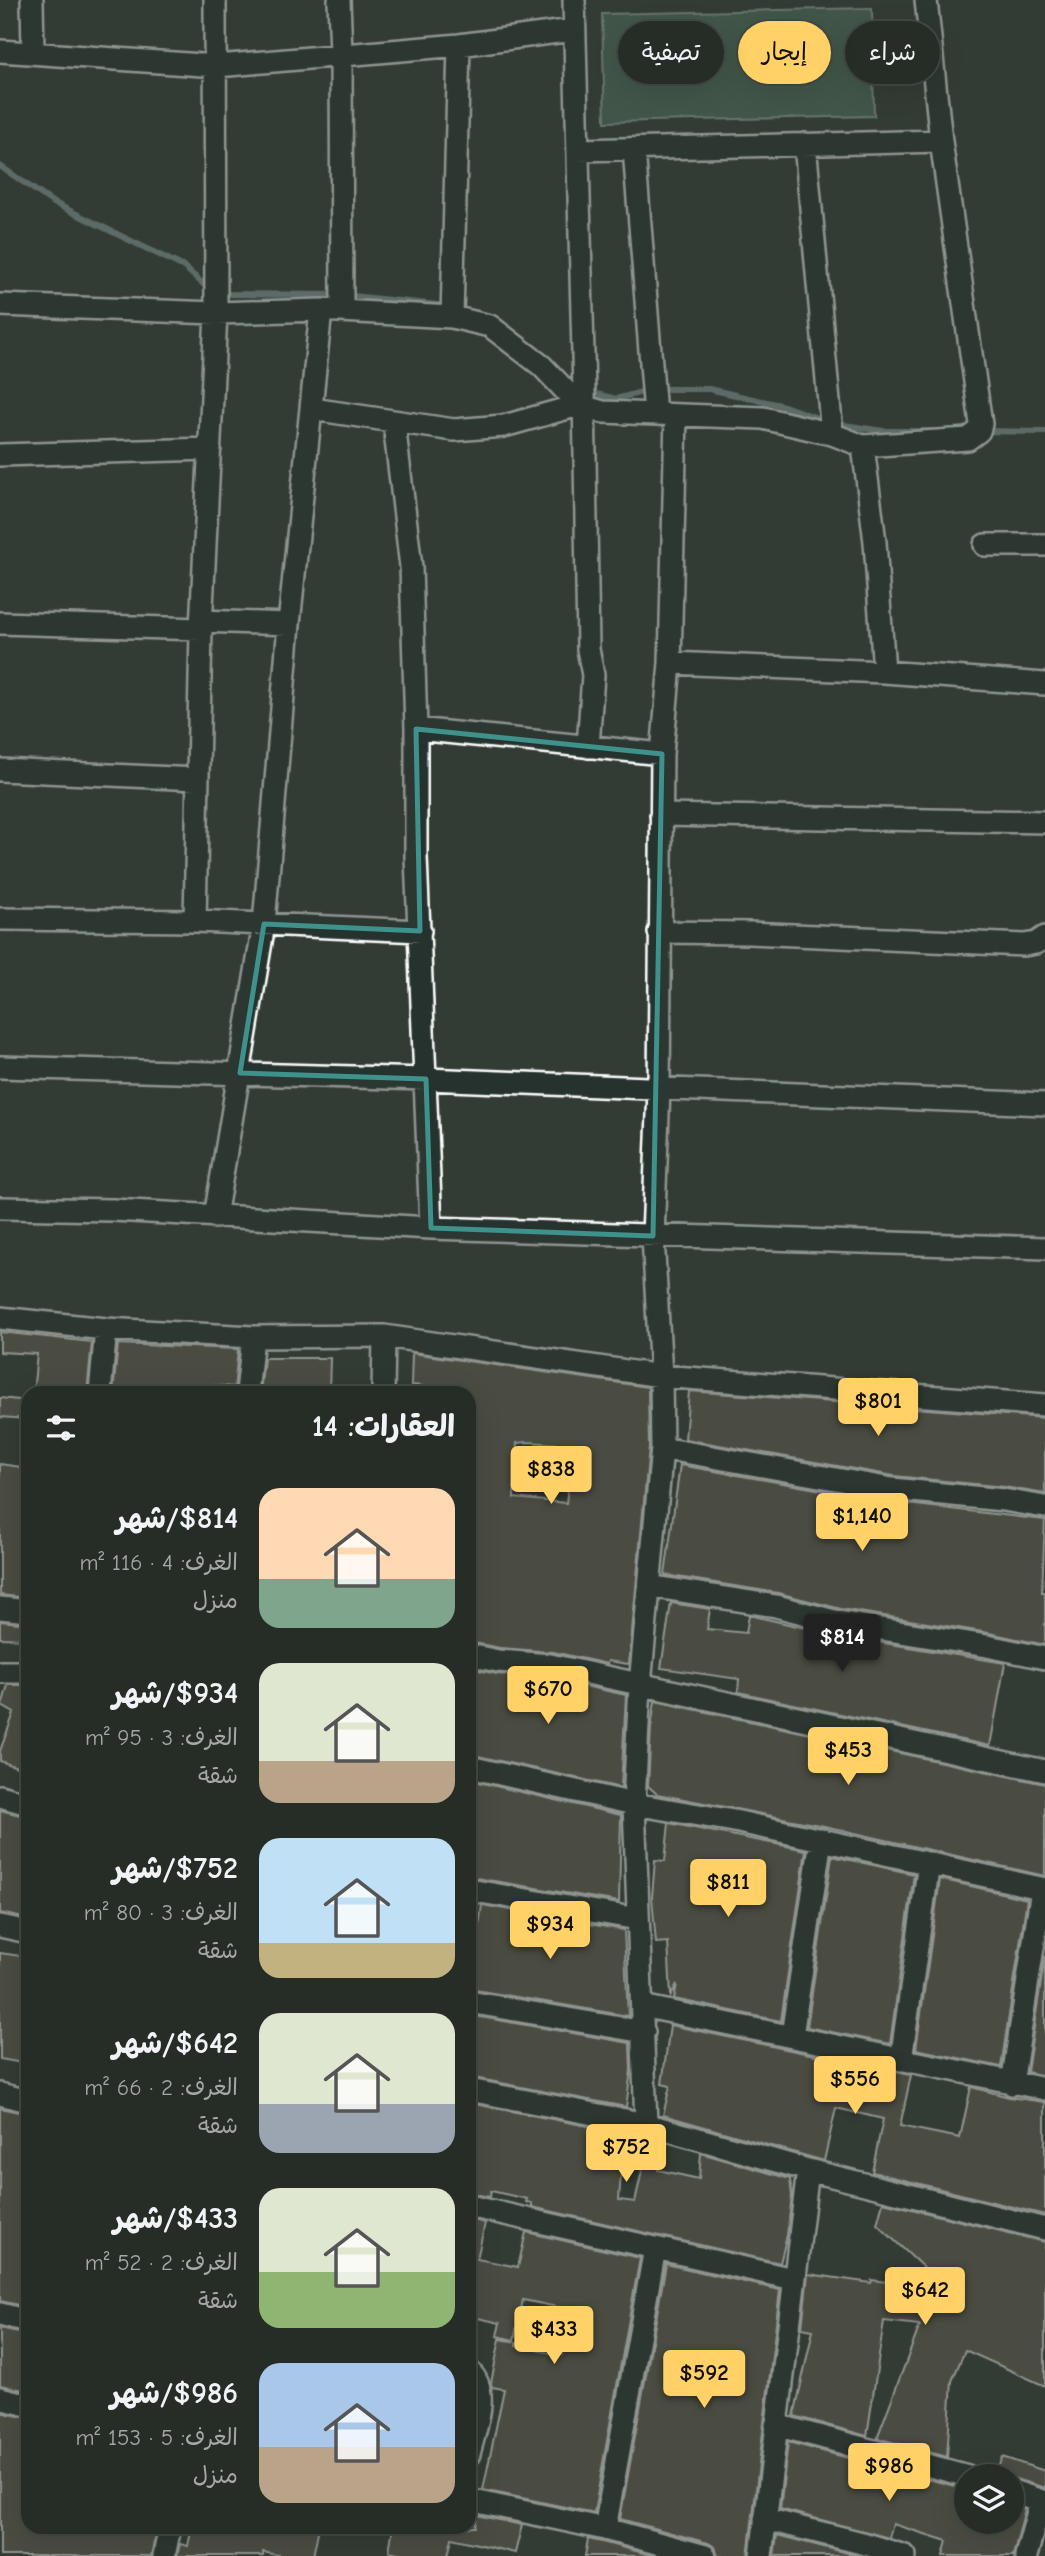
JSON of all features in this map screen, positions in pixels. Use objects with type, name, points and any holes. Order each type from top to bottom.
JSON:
[{"type":"street","points":[[32,0],[33,52]]},
{"type":"street","points":[[195,921],[201,625],[216,313],[215,0]]},
{"type":"street","points":[[339,0],[342,311]]},
{"type":"street","points":[[574,0],[588,649],[593,675],[589,747]]},
{"type":"street","points":[[0,305],[216,313],[321,310],[452,317],[490,326],[542,366],[582,406],[603,412],[763,418],[832,434],[863,446],[968,439],[979,431],[981,424],[941,141],[926,0]]},
{"type":"street","points":[[0,51],[216,65],[459,45],[573,30]]},
{"type":"street","points":[[452,317],[459,45]]},
{"type":"street","points":[[578,150],[941,141]]},
{"type":"street","points":[[805,144],[832,434]]},
{"type":"street","points":[[634,149],[655,414]]},
{"type":"street","points":[[215,1217],[264,924],[289,624],[321,310]]},
{"type":"street","points":[[312,410],[454,430],[503,426],[582,406]]},
{"type":"street","points":[[646,2124],[634,1804],[640,1685],[662,1448],[653,1236],[659,1090],[662,754],[670,663],[676,416]]},
{"type":"street","points":[[394,423],[411,567],[416,729],[416,856],[431,1228]]},
{"type":"street","points":[[863,446],[875,542],[884,671]]},
{"type":"street","points":[[0,455],[210,449]]},
{"type":"street","points":[[985,545],[1045,545]]},
{"type":"street","points":[[0,623],[289,624]]},
{"type":"street","points":[[670,663],[884,671],[1045,684]]},
{"type":"street","points":[[416,729],[662,754]]},
{"type":"street","points":[[0,770],[197,779]]},
{"type":"street","points":[[661,815],[1045,822]]},
{"type":"street","points":[[0,919],[195,921],[420,931]]},
{"type":"street","points":[[659,932],[749,933],[1024,945],[1036,943],[1045,937]]},
{"type":"street","points":[[0,1067],[426,1079],[1045,1104]]},
{"type":"street","points":[[0,1208],[113,1210],[431,1228],[1045,1248]]},
{"type":"street","points":[[0,1318],[106,1329],[253,1337],[384,1336],[661,1377],[1045,1405]]},
{"type":"street","points":[[101,1386],[106,1329]]},
{"type":"street","points":[[383,1386],[384,1336]]},
{"type":"street","points":[[248,1386],[253,1337]]},
{"type":"street","points":[[662,1448],[892,1489],[1045,1507]]},
{"type":"street","points":[[649,1586],[776,1606],[838,1622],[1045,1658]]},
{"type":"street","points":[[0,1608],[21,1610]]},
{"type":"street","points":[[476,1656],[550,1665],[1045,1771]]},
{"type":"street","points":[[0,1672],[21,1672]]},
{"type":"street","points":[[476,1769],[634,1804],[821,1839],[1044,1889],[1012,2084]]},
{"type":"street","points":[[0,1796],[21,1802]]},
{"type":"street","points":[[792,2036],[821,1839]]},
{"type":"street","points":[[901,2060],[929,1863]]},
{"type":"street","points":[[476,1891],[638,1919]]},
{"type":"street","points":[[0,1926],[21,1930]]},
{"type":"street","points":[[476,2003],[644,2032]]},
{"type":"street","points":[[642,2006],[1045,2089]]},
{"type":"street","points":[[476,2091],[646,2124],[808,2170],[1045,2229]]},
{"type":"street","points":[[0,2094],[21,2099]]},
{"type":"street","points":[[761,2556],[808,2170]]},
{"type":"street","points":[[476,2208],[793,2279]]},
{"type":"street","points":[[605,2529],[655,2248]]},
{"type":"street","points":[[0,2314],[21,2320]]},
{"type":"street","points":[[476,2378],[481,2392],[476,2418]]},
{"type":"street","points":[[0,2398],[21,2403]]},
{"type":"street","points":[[776,2425],[954,2472]]},
{"type":"street","points":[[1024,2495],[1043,2501],[1026,2556]]},
{"type":"street","points":[[476,2501],[605,2529],[705,2556]]},
{"type":"street","points":[[765,2519],[905,2556]]},
{"type":"street","points":[[164,2556],[169,2534]]},
{"type":"highlighted area","points":[[416,729],[662,754],[653,1236],[431,1228],[426,1079],[240,1073],[264,924],[420,931]]},
{"type":"green space","points":[[872,8],[872,21],[845,21],[845,84],[873,84],[874,116],[605,122],[602,14]]},
{"type":"building","points":[[0,1332],[92,1342],[88,1386],[34,1386],[37,1354],[0,1352]]},
{"type":"building","points":[[118,1344],[238,1349],[234,1386],[114,1386]]},
{"type":"building","points":[[412,1353],[648,1387],[649,1447],[629,1664],[608,1661],[607,1664],[553,1652],[476,1643],[476,1386],[411,1385]],"holes":[[[517,1443],[573,1445],[566,1503],[514,1498]]]},
{"type":"building","points":[[264,1358],[330,1358],[329,1386],[261,1386]]},
{"type":"building","points":[[689,1391],[1045,1418],[1045,1494],[894,1476],[685,1439]]},
{"type":"building","points":[[0,1398],[21,1400],[21,1418],[0,1417]]},
{"type":"building","points":[[0,1464],[21,1467],[21,1597],[0,1595]]},
{"type":"building","points":[[680,1465],[890,1502],[1045,1520],[1042,1592],[1045,1592],[1045,1645],[841,1609],[778,1593],[665,1575]]},
{"type":"building","points":[[671,1603],[710,1609],[707,1629],[746,1633],[749,1615],[836,1635],[1005,1663],[990,1746],[738,1692],[739,1679],[661,1668]]},
{"type":"building","points":[[0,1621],[21,1623],[21,1639],[0,1638]]},
{"type":"building","points":[[476,1670],[548,1678],[626,1695],[621,1788],[476,1756]]},
{"type":"building","points":[[8,1685],[21,1685],[21,1768],[0,1761],[0,1751],[14,1713],[2,1706]]},
{"type":"building","points":[[655,1701],[1045,1784],[1045,1876],[824,1826],[657,1794],[648,1786]]},
{"type":"building","points":[[476,1782],[621,1815],[619,1902],[476,1878]]},
{"type":"building","points":[[0,1810],[21,1815],[21,1918],[0,1913]]},
{"type":"building","points":[[669,1823],[806,1850],[781,2021],[674,1999],[677,1984],[671,1996],[668,1942],[656,1943],[652,1897],[655,1860],[665,1861]]},
{"type":"building","points":[[832,1856],[914,1874],[890,2044],[807,2027]]},
{"type":"building","points":[[940,1879],[1027,1899],[1001,2067],[916,2049]]},
{"type":"building","points":[[482,1905],[624,1930],[628,2016],[476,1990],[476,1946]]},
{"type":"building","points":[[0,1953],[21,1956],[21,2063],[0,2059]]},
{"type":"building","points":[[1045,1956],[1045,2076],[1027,2072]]},
{"type":"building","points":[[476,2016],[630,2043],[631,2070],[626,2107],[476,2078]]},
{"type":"building","points":[[670,2025],[911,2075],[900,2126],[960,2138],[971,2087],[1009,2097],[1045,2102],[1045,2215],[872,2172],[883,2119],[836,2108],[824,2161],[663,2115],[670,2086],[662,2084]]},
{"type":"building","points":[[476,2104],[624,2133],[619,2200],[635,2202],[649,2139],[662,2142],[658,2170],[699,2179],[701,2153],[790,2179],[792,2196],[780,2263],[532,2207],[532,2203],[526,2202],[527,2199],[491,2191],[490,2197],[476,2194]]},
{"type":"building","points":[[0,2108],[21,2112],[21,2306],[0,2301]]},
{"type":"building","points":[[883,2202],[1045,2242],[1045,2386],[965,2350],[952,2381],[947,2457],[877,2438],[920,2325],[884,2321],[867,2436],[794,2416],[813,2330],[802,2328],[808,2274],[871,2283],[872,2280],[895,2283],[892,2302],[927,2306],[934,2287],[946,2289],[877,2224]]},
{"type":"building","points":[[476,2221],[485,2223],[477,2259],[518,2267],[526,2232],[640,2258],[594,2513],[483,2490],[504,2389],[492,2387],[491,2383],[500,2339],[517,2342],[516,2346],[562,2355],[572,2310],[523,2300],[514,2340],[497,2336],[500,2323],[476,2318]]},
{"type":"building","points":[[666,2264],[780,2290],[748,2556],[718,2556],[715,2547],[708,2543],[620,2519]]},
{"type":"building","points":[[0,2328],[21,2332],[21,2390],[0,2385]]},
{"type":"building","points":[[0,2412],[21,2416],[21,2534],[156,2534],[151,2556],[0,2556]]},
{"type":"building","points":[[788,2442],[954,2486],[954,2534],[1019,2534],[1013,2556],[943,2556],[947,2541],[893,2524],[889,2538],[780,2509]]},
{"type":"building","points":[[1002,2457],[1024,2464],[999,2464]]},
{"type":"building","points":[[1024,2464],[1045,2471],[1045,2488],[1024,2482]]},
{"type":"building","points":[[477,2515],[522,2525],[515,2553],[452,2538],[448,2556],[412,2556],[389,2551],[392,2534],[476,2534]]},
{"type":"building","points":[[191,2534],[318,2534],[313,2556],[282,2556],[263,2552],[263,2556],[177,2556],[180,2544],[188,2546]]},
{"type":"building","points":[[777,2535],[859,2556],[774,2556]]},
{"type":"building","points":[[588,2539],[602,2542],[655,2556],[585,2556]]},
{"type":"waterway","points":[[0,166],[52,202],[184,267],[211,291]]},
{"type":"waterway","points":[[221,294],[342,295],[447,306]]},
{"type":"waterway","points":[[588,392],[616,399],[653,389],[709,389],[784,406],[826,421]]},
{"type":"waterway","points":[[837,424],[883,431],[937,431]]},
{"type":"waterway","points":[[983,431],[1045,432]]}]
